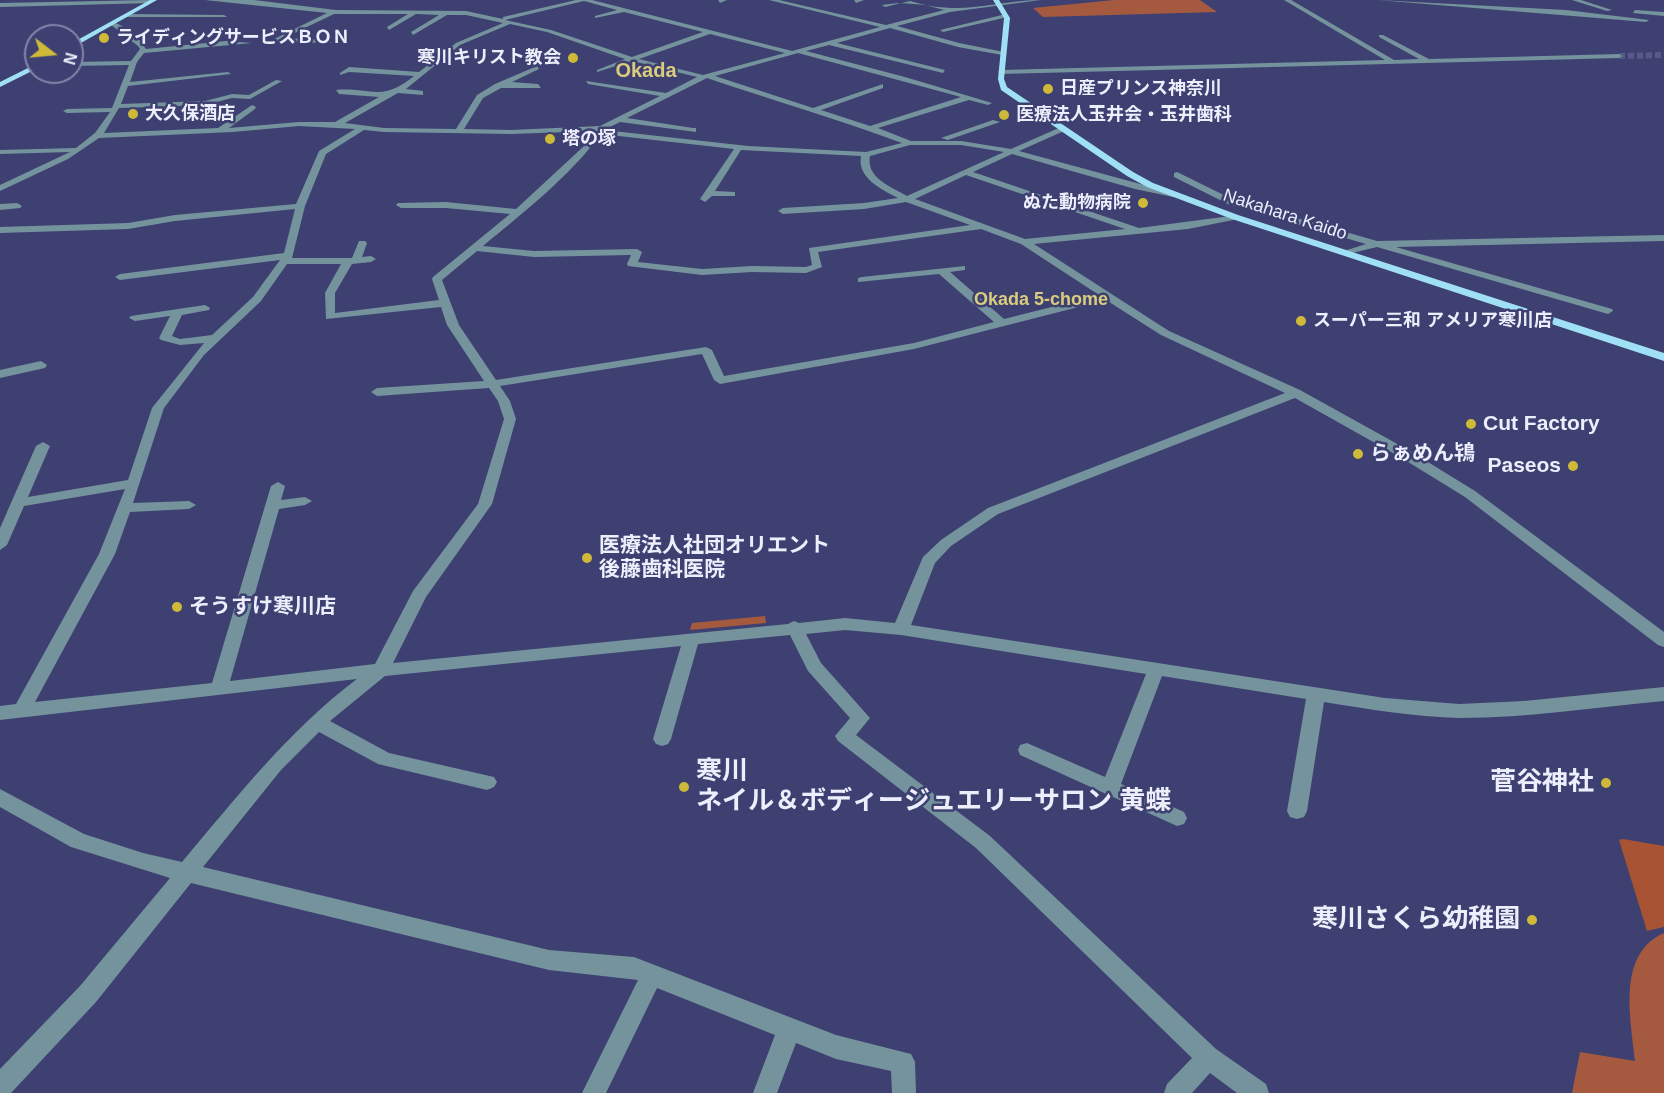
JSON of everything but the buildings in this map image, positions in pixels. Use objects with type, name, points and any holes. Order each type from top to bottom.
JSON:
[{"type":"main road","points":[[84,38],[152,1]]},
{"type":"main road","points":[[998,2],[1006,16],[1001,72]]},
{"type":"main road","points":[[0,85],[24,72]]},
{"type":"main road","name":"Nakahara Kaido","points":[[1001,72],[1004,88],[1061,129],[1130,174],[1173,194],[1235,217],[1664,357]]},
{"type":"street","points":[[138,0],[152,1]]},
{"type":"street","points":[[208,0],[254,2],[333,12],[447,12],[510,22],[549,31],[629,59],[706,76],[871,128],[910,143]]},
{"type":"street","points":[[499,20],[584,0],[903,78],[988,103]]},
{"type":"street","points":[[772,0],[888,26],[952,45],[1002,53]]},
{"type":"street","points":[[885,5],[910,0],[950,10]]},
{"type":"street","points":[[0,1087],[88,994],[274,765],[335,705],[381,670],[419,595],[485,504],[510,419],[504,401],[453,325],[437,279],[518,212],[586,149],[601,130],[617,119],[706,76],[950,10],[998,2],[1038,0]]},
{"type":"street","points":[[1287,0],[1395,63]]},
{"type":"street","points":[[1380,0],[1552,11],[1646,20],[1631,11]]},
{"type":"street","points":[[1575,0],[1631,11],[1664,14]]},
{"type":"street","points":[[0,5],[152,1]]},
{"type":"street","points":[[597,17],[627,10]]},
{"type":"street","points":[[796,14],[813,10]]},
{"type":"street","points":[[1552,11],[1563,22]]},
{"type":"street","points":[[329,42],[276,40],[333,12]]},
{"type":"street","points":[[389,28],[416,12]]},
{"type":"street","points":[[430,31],[415,32],[447,12]]},
{"type":"street","points":[[126,16],[224,17]]},
{"type":"street","points":[[943,30],[1006,16]]},
{"type":"street","points":[[337,124],[399,91],[458,44],[510,22]]},
{"type":"street","points":[[112,23],[119,26],[142,48],[249,43]]},
{"type":"street","points":[[953,28],[964,31]]},
{"type":"street","points":[[295,30],[314,31]]},
{"type":"street","points":[[599,71],[711,31]]},
{"type":"street","points":[[1381,36],[1429,62]]},
{"type":"street","points":[[0,188],[78,149],[97,136],[116,108],[134,61],[142,48],[183,40]]},
{"type":"street","points":[[827,42],[943,71]]},
{"type":"street","points":[[84,63],[214,53],[214,50]]},
{"type":"street","points":[[889,57],[908,51]]},
{"type":"street","points":[[1001,72],[1619,56]]},
{"type":"street","points":[[929,67],[938,64]]},
{"type":"street","points":[[342,74],[351,68],[348,70],[418,74]]},
{"type":"street","points":[[459,131],[480,96],[537,68]]},
{"type":"street","points":[[528,73],[544,75]]},
{"type":"street","points":[[127,84],[228,74]]},
{"type":"street","points":[[66,111],[205,103],[232,96],[250,96],[278,81]]},
{"type":"street","points":[[588,82],[666,95]]},
{"type":"street","points":[[501,84],[538,86]]},
{"type":"street","points":[[813,111],[880,86]]},
{"type":"street","points":[[399,91],[420,93]]},
{"type":"street","points":[[339,92],[389,95]]},
{"type":"street","points":[[470,94],[484,94]]},
{"type":"street","points":[[871,128],[968,98]]},
{"type":"street","points":[[220,130],[252,107]]},
{"type":"street","points":[[617,119],[693,130]]},
{"type":"street","points":[[933,142],[996,122]]},
{"type":"street","points":[[97,136],[299,124],[337,124],[362,128],[459,131],[601,130],[739,147],[866,154],[910,143],[961,143],[1012,151],[1173,194]]},
{"type":"street","points":[[22,710],[106,554],[134,483],[158,408],[200,353],[257,299],[286,259],[300,206],[322,153],[362,128]]},
{"type":"street","points":[[783,211],[864,206],[907,199],[1061,129]]},
{"type":"street","points":[[732,194],[707,196],[739,147]]},
{"type":"street","points":[[0,152],[78,149]]},
{"type":"street","points":[[866,154],[864,165],[869,175],[883,186],[907,199],[1024,243],[1165,333],[1296,393],[1405,454],[1470,494],[1664,641]]},
{"type":"street","points":[[965,172],[1141,231]]},
{"type":"street","points":[[1177,175],[1231,202],[1608,311]]},
{"type":"street","points":[[401,205],[417,208],[446,205],[518,212]]},
{"type":"street","points":[[0,207],[17,206]]},
{"type":"street","points":[[0,230],[128,226],[175,218],[300,206]]},
{"type":"street","points":[[1024,243],[1188,226],[1235,217]]},
{"type":"street","points":[[475,248],[534,254],[637,252],[632,264],[702,272],[752,269],[806,270],[817,267],[813,250],[982,227]]},
{"type":"street","points":[[1348,253],[1377,244],[1664,238]]},
{"type":"street","points":[[362,243],[330,292],[330,317],[446,303]]},
{"type":"street","points":[[120,277],[286,259],[352,261],[371,259]]},
{"type":"street","points":[[862,280],[962,268]]},
{"type":"street","points":[[942,271],[1002,323]]},
{"type":"street","points":[[377,392],[493,384],[706,350],[720,380],[914,346],[1107,296]]},
{"type":"street","points":[[135,318],[205,309]]},
{"type":"street","points":[[178,312],[165,338],[180,342],[217,338]]},
{"type":"street","points":[[0,374],[41,365]]},
{"type":"street","points":[[901,629],[928,561],[946,543],[993,512],[1296,393]]},
{"type":"street","points":[[0,545],[43,446]]},
{"type":"street","points":[[19,503],[134,483]]},
{"type":"street","points":[[219,688],[279,486]]},
{"type":"street","points":[[273,505],[305,501]]},
{"type":"street","points":[[124,508],[189,505]]},
{"type":"street","points":[[0,713],[381,670],[794,627],[845,624],[901,629],[1385,705],[1459,711],[1524,708],[1664,694]]},
{"type":"street","points":[[794,627],[814,667],[861,718],[844,736],[983,842],[1208,1057],[1257,1093]]},
{"type":"street","points":[[662,739],[692,638]]},
{"type":"street","points":[[1110,787],[1156,669]]},
{"type":"street","points":[[1297,811],[1316,694]]},
{"type":"street","points":[[317,722],[385,759],[487,782]]},
{"type":"street","points":[[1027,750],[1177,818]]},
{"type":"street","points":[[0,797],[78,841],[143,862],[549,960],[634,968],[836,1047],[903,1062],[904,1093]]},
{"type":"street","points":[[594,1092],[652,975]]},
{"type":"street","points":[[765,1093],[789,1029]]},
{"type":"street","points":[[1176,1093],[1208,1057]]},
{"type":"shaded area","points":[[1114,0],[1200,0],[1217,12],[1043,17],[1033,8]]},
{"type":"shaded area","points":[[765,616],[766,623],[690,630],[692,623]]},
{"type":"shaded area","points":[[1619,840],[1664,846],[1664,927],[1647,931]]},
{"type":"shaded area","points":[[1664,933],[1664,1093],[1572,1093],[1580,1052],[1635,1061],[1630,1008],[1633,972],[1639,956],[1649,943]]},
{"type":"tunnel","points":[[1619,56],[1664,55]]},
{"type":"place","name":"ライディングサービスＢＯＮ","points":[[104,38]]},
{"type":"place","name":"寒川キリスト教会","points":[[573,58]]},
{"type":"place","name":"日産プリンス神奈川","points":[[1048,89]]},
{"type":"place","name":"大久保酒店","points":[[133,114]]},
{"type":"place","name":"医療法人玉井会・玉井歯科","points":[[1004,115]]},
{"type":"place","name":"塔の塚","points":[[550,139]]},
{"type":"place","name":"ぬた動物病院","points":[[1143,203]]},
{"type":"place","name":"スーパー三和 アメリア寒川店","points":[[1301,321]]},
{"type":"place","name":"Cut Factory","points":[[1471,424]]},
{"type":"place","name":"らぁめん鴇","points":[[1358,454]]},
{"type":"place","name":"Paseos","points":[[1573,466]]},
{"type":"place","name":"医療法人社団オリエント 後藤歯科医院","points":[[587,558]]},
{"type":"place","name":"そうすけ寒川店","points":[[177,607]]},
{"type":"place","name":"菅谷神社","points":[[1606,783]]},
{"type":"place","name":"寒川 ネイル＆ボディージュエリーサロン 黄蝶","points":[[684,787]]},
{"type":"place","name":"寒川さくら幼稚園","points":[[1532,920]]},
{"type":"district","name":"Okada","points":[[646,71]]},
{"type":"district","name":"Okada 5-chome","points":[[1041,300]]}]
